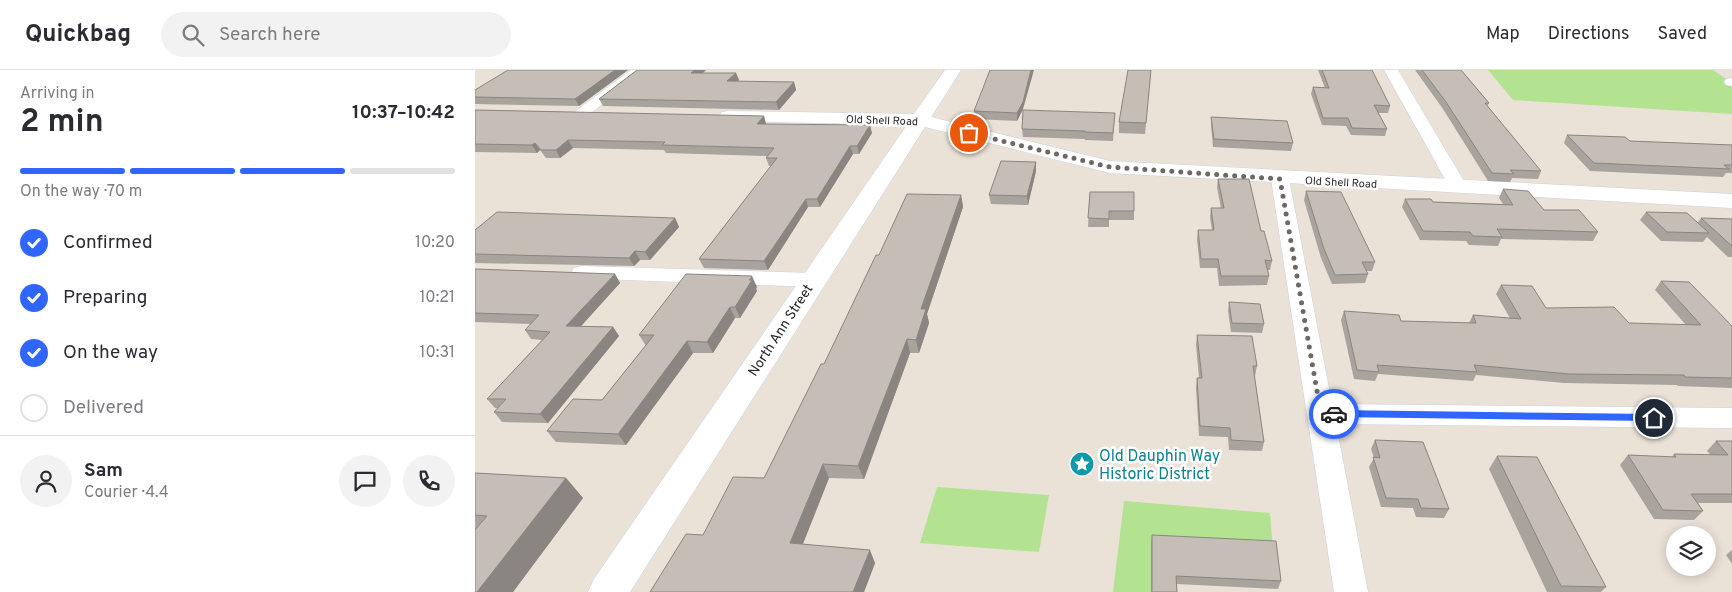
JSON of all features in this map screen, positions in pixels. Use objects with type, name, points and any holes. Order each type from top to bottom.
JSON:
[{"type":"street","points":[[572,113],[640,70]]},
{"type":"street","name":"North Ann Street","points":[[608,592],[953,70]]},
{"type":"street","points":[[1391,70],[1459,188]]},
{"type":"street","points":[[572,113],[611,114]]},
{"type":"street","name":"Old Shell Road","points":[[709,116],[919,120],[1110,167],[1280,179],[1732,201]]},
{"type":"street","points":[[1280,179],[1351,592]]},
{"type":"street","points":[[563,273],[813,280]]},
{"type":"street","points":[[1321,414],[1732,418]]},
{"type":"green space","points":[[1488,70],[1713,70],[1732,83],[1732,114],[1513,100]]},
{"type":"green space","points":[[937,487],[1049,495],[1039,552],[920,543]]},
{"type":"green space","points":[[1124,501],[1270,513],[1273,550],[1151,544],[1151,592],[1113,592]]},
{"type":"building","points":[[508,70],[615,70],[575,99],[475,97],[475,90]]},
{"type":"building","points":[[637,70],[695,70],[691,73],[736,73],[727,81],[794,82],[776,102],[599,99]]},
{"type":"building","points":[[990,70],[1031,70],[1023,102],[1017,113],[974,111]]},
{"type":"building","points":[[1128,70],[1151,70],[1146,123],[1119,122]]},
{"type":"building","points":[[1322,70],[1372,70],[1390,106],[1374,105],[1387,129],[1352,128],[1348,118],[1323,118],[1313,87],[1329,88]]},
{"type":"building","points":[[1422,70],[1461,70],[1489,103],[1485,103],[1541,171],[1510,170],[1514,174],[1492,173],[1446,102]]},
{"type":"building","points":[[475,110],[764,116],[757,124],[870,125],[857,146],[850,146],[817,199],[806,199],[764,261],[699,259],[777,158],[766,158],[774,148],[662,145],[665,142],[568,140],[556,150],[541,150],[535,143],[532,145],[475,144]]},
{"type":"building","points":[[1023,110],[1115,113],[1113,133],[1022,129]]},
{"type":"building","points":[[1211,117],[1287,121],[1293,143],[1214,139]]},
{"type":"building","points":[[1567,135],[1625,137],[1630,141],[1732,145],[1732,165],[1724,165],[1729,169],[1594,163]]},
{"type":"building","points":[[1001,161],[1036,162],[1027,196],[989,195]]},
{"type":"building","points":[[1218,179],[1249,179],[1261,231],[1264,231],[1272,261],[1265,260],[1269,276],[1221,276],[1218,259],[1201,259],[1198,230],[1214,230],[1211,208],[1224,208]]},
{"type":"building","points":[[1503,189],[1528,191],[1544,210],[1579,210],[1598,232],[1497,229],[1502,237],[1473,236],[1470,232],[1423,231],[1405,199],[1513,205]]},
{"type":"building","points":[[1306,191],[1341,192],[1375,262],[1362,262],[1368,274],[1335,275],[1324,249]]},
{"type":"building","points":[[1090,192],[1134,192],[1134,211],[1109,211],[1109,219],[1088,218]]},
{"type":"building","points":[[907,194],[961,195],[921,309],[926,309],[916,340],[907,339],[858,466],[823,464],[790,543],[870,550],[853,592],[650,592],[686,534],[703,535],[733,477],[764,478],[821,364],[824,364],[876,255],[879,255]]},
{"type":"building","points":[[497,212],[675,218],[645,252],[635,251],[629,258],[475,254],[475,230]]},
{"type":"building","points":[[1646,212],[1687,213],[1709,233],[1667,232]]},
{"type":"building","points":[[1701,218],[1732,219],[1732,246]]},
{"type":"building","points":[[475,269],[615,274],[566,326],[613,327],[540,414],[494,412],[506,399],[487,399],[550,332],[525,330],[539,315],[475,313]]},
{"type":"building","points":[[686,274],[752,276],[749,280],[752,280],[735,307],[730,307],[707,342],[687,341],[618,434],[547,431],[573,399],[602,400],[654,335],[639,335]]},
{"type":"building","points":[[1661,281],[1689,282],[1732,326],[1732,378],[1685,377],[1684,375],[1569,374],[1474,365],[1477,372],[1377,365],[1379,372],[1357,370],[1344,311],[1399,315],[1401,321],[1476,323],[1473,315],[1521,319],[1501,285],[1532,286],[1546,308],[1614,307],[1629,323],[1701,325]]},
{"type":"building","points":[[1229,302],[1260,304],[1264,324],[1232,323]]},
{"type":"building","points":[[1197,335],[1252,336],[1257,366],[1253,366],[1264,442],[1231,440],[1230,428],[1200,426],[1197,378],[1202,378]]},
{"type":"building","points":[[1375,440],[1423,442],[1449,509],[1421,508],[1418,499],[1386,498],[1373,457],[1380,458]]},
{"type":"building","points":[[1716,441],[1732,441],[1732,494],[1691,494],[1703,511],[1663,510],[1628,455],[1676,457],[1674,454],[1728,455]]},
{"type":"building","points":[[1497,456],[1537,457],[1606,587],[1561,586]]},
{"type":"building","points":[[475,473],[566,478],[477,592],[475,592],[475,530],[487,516],[475,515]]},
{"type":"building","points":[[1152,535],[1276,541],[1281,581],[1176,576],[1177,592],[1152,592]]},
{"type":"way so far","points":[[969,133],[1110,167],[1280,179],[1321,414],[1334,414]]},
{"type":"place","name":"Old Dauphin Way Historic District","points":[[1082,464]]},
{"type":"route","points":[[1334,414],[1654,418]]}]
